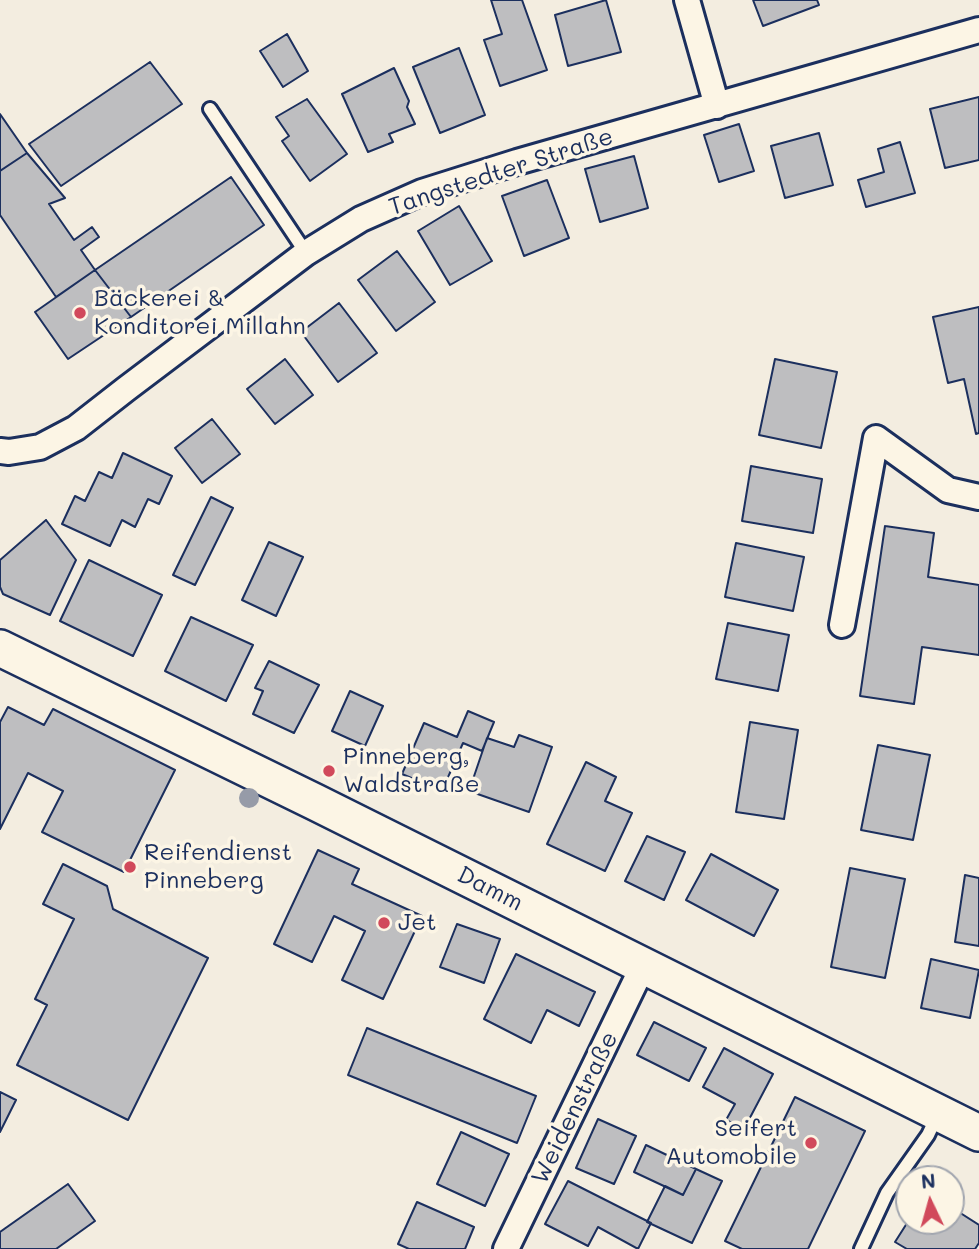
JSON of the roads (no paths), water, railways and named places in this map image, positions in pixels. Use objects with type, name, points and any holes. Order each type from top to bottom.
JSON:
[{"type":"main road","name":"Damm","points":[[0,648],[979,1133]]},
{"type":"street","points":[[687,0],[717,106]]},
{"type":"street","name":"Tangstedter Straße","points":[[0,451],[40,447],[76,428],[306,253],[361,219],[422,192],[517,162],[979,30]]},
{"type":"street","points":[[842,625],[876,438],[948,491],[979,497]]},
{"type":"street","name":"Weidenstraße","points":[[506,1249],[643,966]]},
{"type":"lane","points":[[210,109],[306,253]]},
{"type":"lane","points":[[861,1249],[887,1193],[928,1135],[939,1113]]},
{"type":"place","name":"Bäckerei & Konditorei Millahn","points":[[80,313]]},
{"type":"place","name":"Pinneberg, Waldstraße","points":[[329,771]]},
{"type":"place","name":"Reifendienst Pinneberg","points":[[130,867]]},
{"type":"place","name":"Jet","points":[[384,923]]},
{"type":"place","name":"Seifert Automobile","points":[[811,1143]]}]
